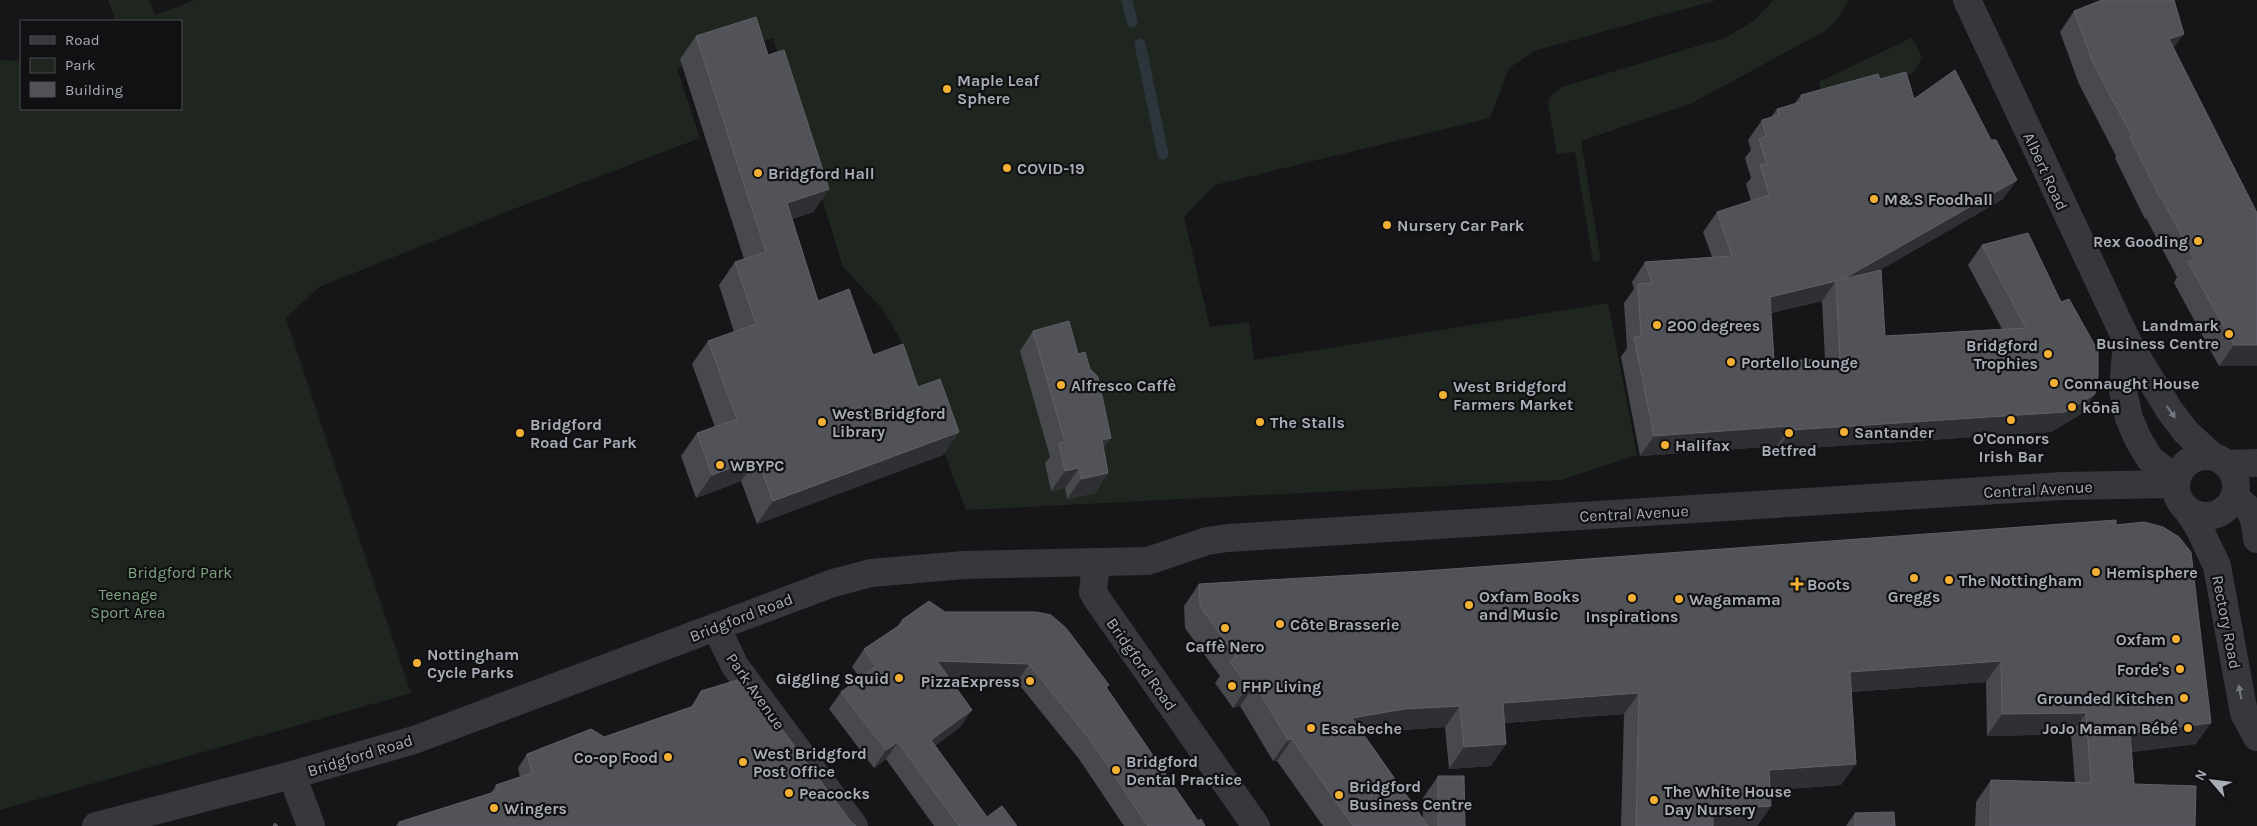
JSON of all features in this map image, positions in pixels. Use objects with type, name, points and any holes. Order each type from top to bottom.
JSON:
[{"type":"street","name":"Albert Road","points":[[1967,0],[2127,340],[2170,411],[2186,432],[2219,460]]},
{"type":"street","name":"Albert Road","points":[[2127,340],[2123,390],[2129,418],[2138,439],[2150,459],[2176,482]]},
{"type":"street","points":[[2242,492],[2229,505],[2214,515],[2205,516],[2188,511],[2181,504],[2176,494],[2176,482],[2186,463],[2202,456],[2219,460],[2257,464]]},
{"type":"street","points":[[2219,460],[2234,477],[2242,492],[2256,524],[2257,539]]},
{"type":"street","name":"Central Avenue","points":[[1096,562],[1148,561],[1207,541],[1228,538],[2063,486],[2176,482]]},
{"type":"street","name":"Rectory Road","points":[[2188,511],[2199,528],[2217,566],[2244,713],[2257,737]]},
{"type":"street","name":"Bridgford Road","points":[[96,826],[292,775],[414,740],[833,583],[871,574],[964,565],[1096,562],[1094,592],[1097,599],[1256,826]]},
{"type":"street","name":"Park Avenue","points":[[716,627],[735,666],[854,826]]},
{"type":"street","points":[[292,775],[311,826]]},
{"type":"green space","name":"Bridgford Park","points":[[108,0],[149,0],[155,15],[195,0],[1717,0],[1537,50],[1509,68],[1490,118],[1215,185],[1184,217],[1210,327],[1249,322],[1254,360],[1608,303],[1637,455],[1561,480],[966,510],[902,343],[884,311],[843,267],[773,38],[677,68],[700,138],[511,210],[319,287],[286,318],[411,693],[0,810],[0,60],[20,61],[20,110],[182,110],[182,20],[116,20]]},
{"type":"green space","points":[[1773,0],[1849,0],[1838,19],[1827,30],[1690,104],[1581,141],[1601,261],[1593,262],[1575,152],[1557,154],[1548,104],[1550,96],[1562,87],[1727,37],[1755,20]]},
{"type":"green space","points":[[1911,38],[1917,46],[1922,59],[1911,75],[1907,73],[1823,96],[1819,82]]},
{"type":"building","points":[[2102,0],[2174,0],[2184,34],[2169,39],[2257,213],[2257,345],[2234,345],[2188,262],[2194,259],[2160,198],[2130,137],[2132,136],[2093,63],[2074,11]]},
{"type":"building","points":[[756,17],[768,55],[784,50],[829,189],[787,203],[818,301],[849,289],[873,355],[903,344],[918,387],[940,379],[959,432],[773,501],[757,458],[712,475],[697,433],[737,419],[708,341],[756,324],[735,262],[766,252],[696,36]]},
{"type":"building","points":[[1955,70],[1991,140],[1996,140],[2017,180],[1843,279],[1881,270],[1885,336],[2026,328],[1982,245],[2028,233],[2061,302],[2069,299],[2098,351],[2098,375],[2095,394],[2065,412],[1791,430],[1791,426],[1654,436],[1634,337],[1641,336],[1638,284],[1652,283],[1645,262],[1732,256],[1717,212],[1769,195],[1760,164],[1767,165],[1759,139],[1766,136],[1762,120],[1779,115],[1777,109],[1802,102],[1801,95],[1878,74],[1880,79],[1906,72],[1914,99]],"holes":[[[1836,281],[1840,359],[1774,361],[1770,297]]]},
{"type":"building","points":[[1069,321],[1078,354],[1085,352],[1090,369],[1098,377],[1111,438],[1102,440],[1108,473],[1081,479],[1079,468],[1065,471],[1059,443],[1065,442],[1033,331]]},
{"type":"building","points":[[2116,520],[2116,525],[2144,522],[2163,527],[2179,537],[2191,552],[2211,723],[2130,733],[2134,784],[2196,786],[2195,826],[1990,826],[1991,780],[2091,783],[2086,713],[2002,714],[2001,661],[1850,672],[1856,764],[1769,770],[1771,806],[1713,810],[1713,826],[1636,826],[1639,693],[1503,703],[1506,744],[1464,747],[1460,706],[1404,709],[1352,718],[1428,826],[1353,826],[1292,739],[1288,740],[1255,685],[1248,686],[1230,662],[1236,656],[1200,606],[1199,584],[1424,571]]},
{"type":"building","points":[[929,601],[945,612],[1036,612],[1051,615],[1066,628],[1109,685],[1106,687],[1198,821],[1201,819],[1205,826],[1148,826],[1091,741],[1029,664],[937,661],[972,710],[931,740],[987,817],[1002,806],[1017,826],[959,826],[898,742],[886,750],[841,692],[876,666],[864,649],[903,623],[902,620]]},
{"type":"building","name":"Co-op Food","points":[[744,678],[851,822],[856,826],[400,826],[399,822],[498,791],[496,785],[532,773],[527,754],[591,729],[604,737],[694,706],[701,691]]},
{"type":"building","points":[[1438,776],[1464,776],[1465,826],[1438,826]]},
{"type":"building","points":[[1894,812],[1895,826],[1855,826],[1855,813]]},
{"type":"waterway","points":[[1127,0],[1132,22]]},
{"type":"waterway","points":[[1140,44],[1163,154]]},
{"type":"place","name":"Maple Leaf Sphere","points":[[947,89]]},
{"type":"place","name":"COVID-19","points":[[1007,168]]},
{"type":"place","name":"Bridgford Hall","points":[[758,173]]},
{"type":"place","name":"M&S Foodhall","points":[[1874,199]]},
{"type":"place","name":"Nursery Car Park","points":[[1387,225]]},
{"type":"place","name":"Rex Gooding","points":[[2198,241]]},
{"type":"place","name":"200 degrees","points":[[1657,325]]},
{"type":"place","name":"Landmark Business Centre","points":[[2229,334]]},
{"type":"place","name":"Bridgford Trophies","points":[[2048,354]]},
{"type":"place","name":"Portello Lounge","points":[[1731,362]]},
{"type":"place","name":"Connaught House","points":[[2054,383]]},
{"type":"place","name":"Alfresco Caffè","points":[[1061,385]]},
{"type":"place","name":"West Bridgford Farmers Market","points":[[1443,395]]},
{"type":"place","name":"kōnā","points":[[2072,407]]},
{"type":"place","name":"O'Connors Irish Bar","points":[[2011,420]]},
{"type":"place","name":"West Bridgford Library","points":[[822,422]]},
{"type":"place","name":"The Stalls","points":[[1260,422]]},
{"type":"place","name":"Santander","points":[[1844,432]]},
{"type":"place","name":"Bridgford Road Car Park","points":[[520,433]]},
{"type":"place","name":"Betfred","points":[[1789,433]]},
{"type":"place","name":"Halifax","points":[[1665,445]]},
{"type":"place","name":"WBYPC","points":[[720,465]]},
{"type":"place","name":"Hemisphere","points":[[2096,572]]},
{"type":"place","name":"Greggs","points":[[1914,578]]},
{"type":"place","name":"The Nottingham","points":[[1949,580]]},
{"type":"place","name":"Boots","points":[[1797,584]]},
{"type":"place","name":"Inspirations","points":[[1632,598]]},
{"type":"place","name":"Wagamama","points":[[1679,599]]},
{"type":"place","name":"Oxfam Books and Music","points":[[1469,605]]},
{"type":"place","name":"Côte Brasserie","points":[[1280,624]]},
{"type":"place","name":"Caffè Nero","points":[[1225,628]]},
{"type":"place","name":"Oxfam","points":[[2176,639]]},
{"type":"place","name":"Nottingham Cycle Parks","points":[[417,663]]},
{"type":"place","name":"Forde's","points":[[2180,669]]},
{"type":"place","name":"Giggling Squid","points":[[899,678]]},
{"type":"place","name":"PizzaExpress","points":[[1030,681]]},
{"type":"place","name":"FHP Living","points":[[1232,686]]},
{"type":"place","name":"Grounded Kitchen","points":[[2184,698]]},
{"type":"place","name":"Escabeche","points":[[1311,728]]},
{"type":"place","name":"JoJo Maman Bébé","points":[[2188,728]]},
{"type":"place","name":"Co-op Food","points":[[668,757]]},
{"type":"place","name":"West Bridgford Post Office","points":[[743,762]]},
{"type":"place","name":"Bridgford Dental Practice","points":[[1116,770]]},
{"type":"place","name":"Peacocks","points":[[789,793]]},
{"type":"place","name":"Bridgford Business Centre","points":[[1339,795]]},
{"type":"place","name":"The White House Day Nursery","points":[[1654,800]]},
{"type":"place","name":"Wingers","points":[[494,808]]},
{"type":"park label","name":"Teenage Sport Area","points":[[128,603]]}]
